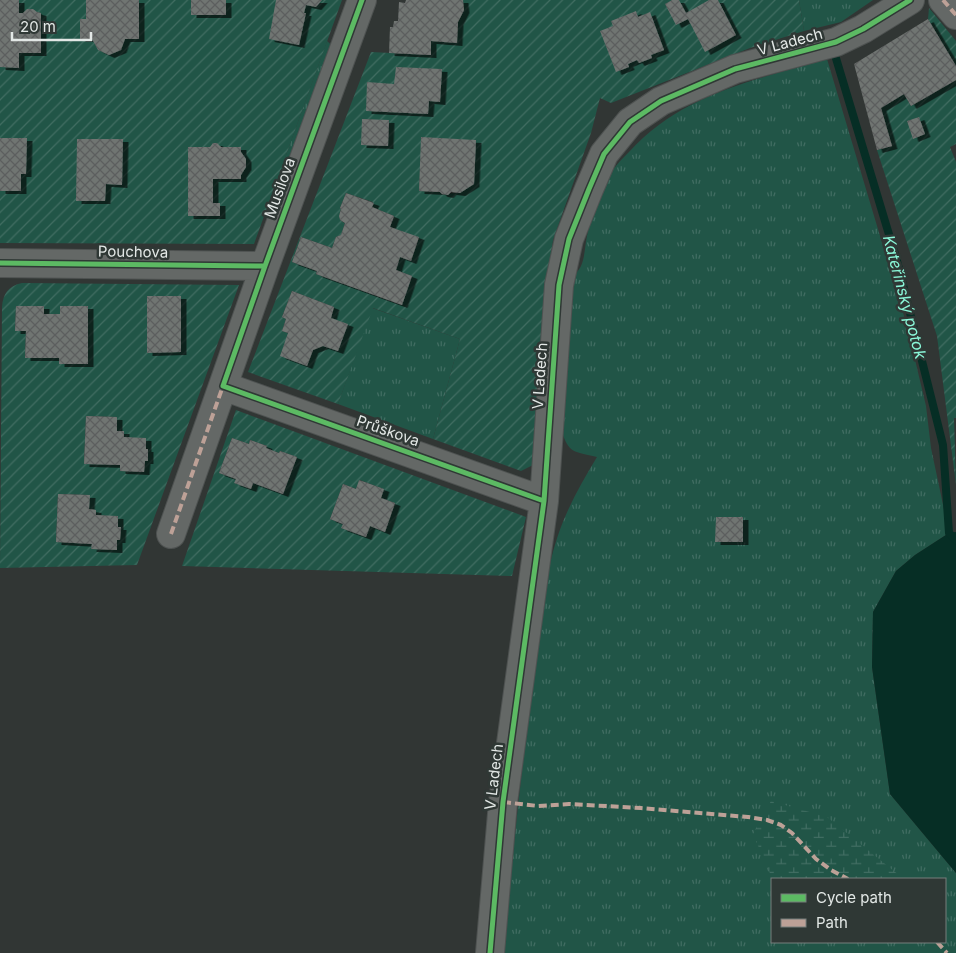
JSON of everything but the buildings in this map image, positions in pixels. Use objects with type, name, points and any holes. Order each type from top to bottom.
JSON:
[{"type":"street","name":"Musilova","points":[[171,534],[265,266],[362,0]]},
{"type":"street","name":"V Ladech","points":[[490,953],[503,802],[544,501],[559,285],[569,238],[604,154],[630,122],[661,101],[735,69],[836,42],[863,29],[910,0]]},
{"type":"street","points":[[943,0],[956,15]]},
{"type":"street","name":"Pouchova","points":[[0,263],[265,266]]},
{"type":"street","name":"Průškova","points":[[223,386],[544,501]]},
{"type":"green space","points":[[0,0],[342,0],[254,244],[0,243]]},
{"type":"green space","points":[[463,0],[799,0],[804,31],[750,48],[611,103],[600,98],[591,133],[553,240],[545,299],[533,465],[521,471],[433,439],[460,339],[373,308],[338,404],[248,372],[371,52],[431,55],[431,41],[457,43],[458,22],[464,10]],"holes":[[[363,119],[389,121],[388,146]],[[422,138],[460,193],[442,194],[440,192],[419,191]],[[346,193],[373,202],[372,207],[394,216],[390,227],[419,238],[411,261],[400,257],[396,270],[412,276],[401,305],[316,274],[317,271],[292,262],[301,237],[332,248],[336,237],[341,235],[345,223],[340,219],[340,208]],[[292,291],[334,307],[323,346],[313,350],[307,365],[288,333],[282,331],[286,319],[282,317]]]},
{"type":"green space","points":[[799,0],[873,0],[841,22],[804,31]]},
{"type":"green space","points":[[929,8],[956,41],[956,66],[928,19]]},
{"type":"green space","points":[[327,41],[337,50],[289,181],[277,180]]},
{"type":"green space","points":[[827,59],[907,326],[926,406],[931,448],[949,533],[915,555],[896,571],[873,612],[872,667],[890,794],[956,873],[956,953],[502,953],[523,761],[549,569],[562,524],[581,484],[597,457],[570,448],[561,429],[569,280],[581,266],[593,214],[601,192],[612,171],[620,161],[649,132],[672,116],[696,103],[746,82]]},
{"type":"green space","points":[[956,80],[956,144],[950,147],[956,162],[956,418],[954,418],[956,485],[937,336],[877,150],[892,146],[881,108],[904,94],[911,106]]},
{"type":"green space","points":[[22,283],[239,285],[137,565],[0,568],[2,307],[7,291],[13,286]],"holes":[[[147,296],[180,296],[181,352],[147,352]],[[16,306],[44,306],[44,314],[60,314],[60,306],[88,306],[88,364],[59,364],[59,358],[25,358],[26,331],[15,331]],[[86,416],[117,417],[117,431],[124,431],[124,437],[148,449],[148,461],[145,461],[144,472],[120,471],[120,465],[84,463]],[[58,494],[89,495],[89,509],[96,510],[96,515],[118,517],[118,527],[121,527],[120,539],[117,540],[117,550],[92,549],[92,544],[56,542]]]},
{"type":"green space","points":[[372,308],[460,339],[433,439],[338,404]]},
{"type":"green space","points":[[236,410],[526,517],[512,576],[182,566]],"holes":[[[232,438],[249,444],[250,440],[279,453],[280,451],[297,457],[283,494],[253,483],[251,489],[235,483],[236,479],[219,473]],[[360,480],[383,489],[381,498],[395,503],[385,532],[370,526],[366,537],[342,528],[343,524],[330,519],[343,484],[356,489]]]},
{"type":"green space","points":[[771,801],[827,817],[900,876],[898,878],[772,878],[753,834]]},
{"type":"shaded area","points":[[956,532],[956,873],[890,794],[872,667],[873,612],[896,571],[915,555],[949,533]]},
{"type":"waterway","name":"Kateřinský potok","points":[[835,55],[897,261],[943,445],[949,533],[956,540]]},
{"type":"marked path","points":[[943,0],[956,15]]},
{"type":"marked path","points":[[171,534],[224,383]]},
{"type":"marked path","points":[[503,802],[538,806],[569,804],[641,808],[767,820],[781,825],[792,833],[816,859],[846,878]]},
{"type":"marked path","points":[[938,943],[947,953]]},
{"type":"cycle path","points":[[362,0],[223,386],[544,501]]},
{"type":"cycle path","points":[[490,953],[503,802],[544,501],[559,285],[569,239],[604,154],[630,122],[661,101],[735,69],[836,42],[863,29],[910,0]]},
{"type":"cycle path","points":[[0,263],[265,266]]}]
